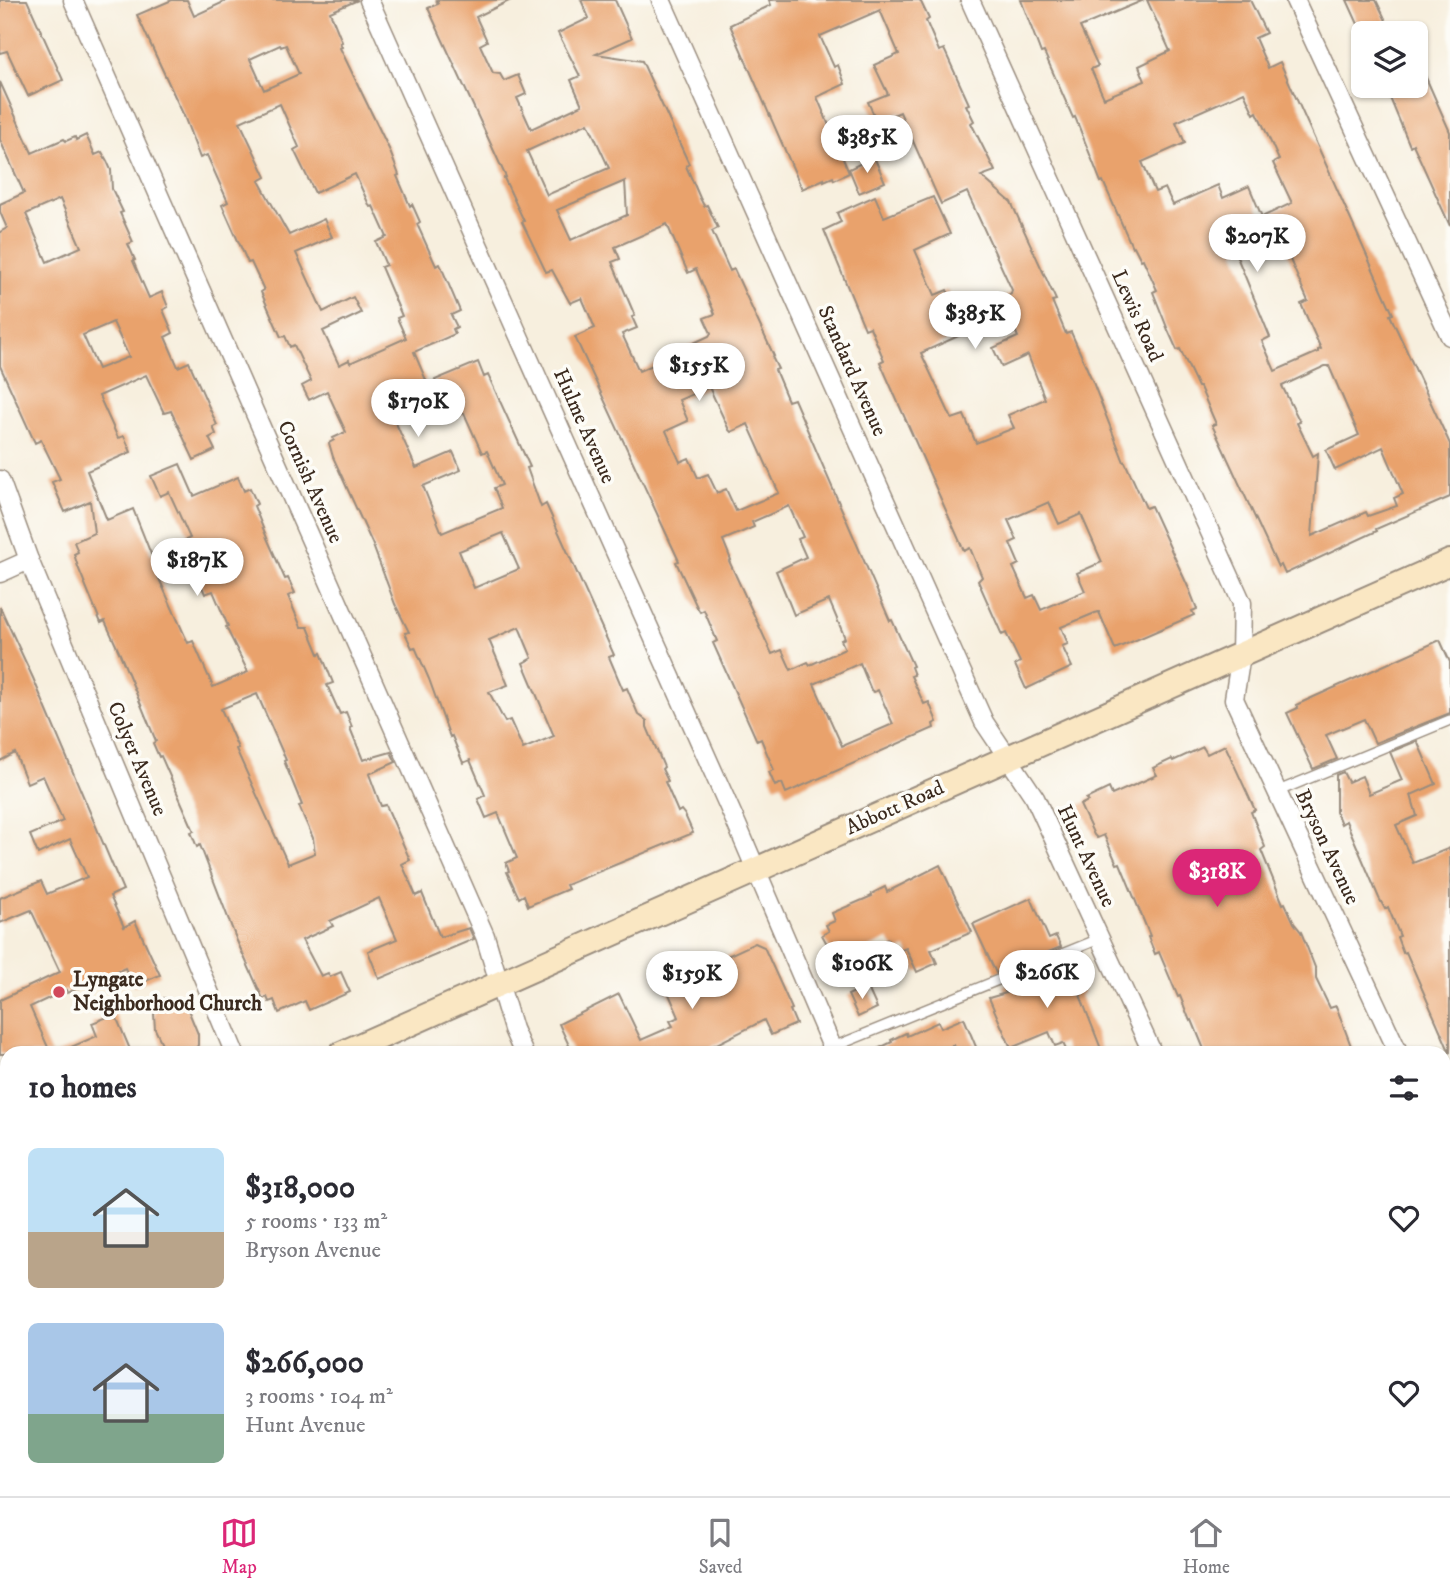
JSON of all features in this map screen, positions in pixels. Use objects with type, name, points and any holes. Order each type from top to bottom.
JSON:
[{"type":"street","name":"Cornish Avenue","points":[[73,0],[485,936],[498,984],[520,1046]]},
{"type":"street","name":"Hulme Avenue","points":[[369,0],[737,825],[826,1046]]},
{"type":"street","name":"Standard Avenue","points":[[661,0],[984,722],[1006,759]]},
{"type":"street","name":"Lewis Road","points":[[970,0],[1241,603],[1241,655]]},
{"type":"street","points":[[1295,0],[1450,336]]},
{"type":"street","name":"Colyer Avenue","points":[[0,480],[29,560],[232,1046]]},
{"type":"street","points":[[0,573],[29,560]]},
{"type":"street","name":"Abbott Road","points":[[359,1046],[1450,562]]},
{"type":"street","name":"Bryson Avenue","points":[[1241,655],[1234,699],[1395,1046]]},
{"type":"street","name":"Hunt Avenue","points":[[1006,759],[1035,797],[1149,1046]]},
{"type":"lane","points":[[1276,792],[1450,720]]},
{"type":"lane","points":[[840,1046],[1099,939]]},
{"type":"building","points":[[0,0],[27,0],[63,80],[28,96],[7,51],[0,53]]},
{"type":"building","points":[[172,0],[187,0],[194,16],[228,0],[358,0],[330,12],[342,42],[340,48],[389,149],[399,175],[397,176],[420,222],[417,224],[436,266],[440,264],[460,311],[451,315],[457,327],[453,329],[455,334],[414,352],[426,380],[398,394],[405,408],[398,411],[400,416],[394,419],[416,468],[453,452],[461,470],[423,486],[442,533],[502,508],[494,488],[502,485],[487,451],[482,453],[464,413],[451,418],[435,380],[478,362],[484,377],[488,375],[530,467],[527,468],[541,507],[546,504],[614,655],[609,657],[623,690],[627,688],[638,714],[647,721],[664,767],[662,769],[668,781],[665,782],[678,812],[681,810],[685,815],[693,833],[566,885],[568,889],[528,906],[524,895],[519,898],[507,872],[506,863],[517,858],[498,813],[486,818],[478,799],[485,795],[470,760],[463,763],[452,736],[450,737],[429,679],[415,647],[412,648],[405,633],[409,632],[333,457],[329,443],[346,432],[327,391],[309,400],[302,386],[311,381],[294,345],[290,347],[285,336],[281,337],[261,292],[264,290],[251,262],[248,263],[222,205],[228,202],[207,155],[200,158],[184,116],[137,15]],"holes":[[[280,45],[286,45],[299,74],[264,90],[250,59]],[[280,104],[299,147],[294,150],[315,193],[355,174],[387,237],[376,242],[386,265],[381,267],[402,316],[397,318],[406,338],[350,363],[349,360],[339,365],[323,331],[361,313],[353,297],[323,312],[296,253],[332,237],[324,219],[289,235],[259,181],[266,177],[240,122]],[[503,533],[519,569],[474,588],[459,551]],[[519,627],[532,658],[523,663],[554,736],[523,749],[510,720],[505,722],[489,692],[508,685],[489,640]]]},
{"type":"building","points":[[436,0],[511,0],[476,17],[487,41],[480,45],[493,73],[500,74],[504,81],[518,75],[526,94],[517,98],[531,129],[582,105],[571,80],[580,76],[558,33],[589,18],[581,0],[615,0],[632,38],[596,54],[642,61],[689,164],[686,166],[700,198],[704,206],[707,205],[718,228],[712,231],[730,271],[734,269],[774,356],[772,357],[778,369],[775,370],[788,401],[794,399],[890,621],[892,620],[913,666],[914,675],[911,676],[924,704],[929,702],[937,722],[933,724],[934,728],[786,793],[782,783],[775,786],[769,772],[774,770],[761,739],[757,741],[713,643],[717,641],[704,610],[700,612],[697,607],[676,562],[679,561],[575,337],[595,328],[582,298],[570,303],[552,270],[546,272],[522,222],[524,221],[504,178],[506,177],[428,8],[438,4]],"holes":[[[588,123],[609,168],[547,195],[527,151]],[[625,181],[627,215],[571,240],[557,210]],[[667,224],[688,273],[696,269],[715,314],[704,318],[711,333],[709,336],[683,348],[693,372],[664,385],[655,364],[639,371],[622,334],[637,328],[632,317],[635,316],[612,262],[620,259],[615,247]],[[709,387],[731,432],[748,424],[779,493],[736,511],[726,489],[717,493],[708,474],[698,478],[689,458],[680,462],[666,431],[688,421],[679,400]],[[789,506],[803,537],[798,539],[806,557],[776,571],[794,615],[829,600],[845,638],[841,640],[845,649],[810,665],[808,662],[791,670],[782,650],[772,654],[729,561],[731,560],[723,540],[754,527],[752,522]],[[860,663],[871,690],[878,690],[893,724],[842,746],[814,684]]]},
{"type":"building","points":[[769,0],[920,0],[939,51],[944,49],[969,104],[966,105],[974,121],[971,123],[995,171],[981,176],[1011,202],[1056,300],[1052,301],[1066,334],[1071,332],[1092,380],[1124,462],[1146,508],[1151,506],[1189,589],[1197,609],[1192,611],[1194,615],[1115,649],[1099,612],[1061,627],[1068,644],[1062,646],[1072,667],[1026,689],[1015,665],[1020,662],[1006,633],[1002,635],[978,581],[982,577],[970,548],[964,551],[880,362],[884,360],[870,327],[865,329],[824,230],[841,222],[837,213],[875,196],[884,217],[933,197],[950,234],[915,250],[935,295],[947,290],[965,333],[921,353],[952,419],[964,415],[976,443],[1014,428],[1008,415],[1045,399],[1028,355],[1002,367],[993,348],[1018,337],[1002,298],[1011,294],[1012,290],[967,192],[941,204],[900,112],[877,122],[868,102],[888,94],[874,65],[899,54],[880,10],[820,36],[834,67],[838,65],[845,84],[817,97],[849,173],[834,180],[833,177],[824,179],[802,189],[730,25],[771,5]],"holes":[[[1049,502],[1059,524],[1081,514],[1102,562],[1077,573],[1085,591],[1041,610],[1034,595],[1027,598],[1013,567],[1019,564],[1010,543],[1017,540],[1008,520]]]},
{"type":"building","points":[[1021,0],[1144,0],[1080,27],[1098,66],[1091,69],[1104,98],[1145,81],[1139,66],[1170,51],[1147,0],[1250,0],[1266,33],[1255,38],[1268,68],[1280,62],[1393,314],[1390,315],[1450,444],[1450,497],[1376,529],[1377,531],[1285,574],[1281,565],[1278,567],[1212,425],[1216,424],[1200,387],[1168,330],[1153,292],[1157,290],[1143,259],[1141,260],[1134,246],[1132,247],[1103,181],[1101,182],[1075,117],[1073,118],[1044,52],[1041,53]],"holes":[[[1244,92],[1254,114],[1257,112],[1279,160],[1273,163],[1292,203],[1262,217],[1249,186],[1223,198],[1218,185],[1173,205],[1165,188],[1155,192],[1142,162],[1185,143],[1176,122]],[[1278,232],[1308,301],[1301,304],[1321,349],[1318,352],[1275,371],[1262,341],[1270,337],[1235,252]],[[1329,366],[1359,435],[1326,450],[1335,470],[1383,447],[1403,494],[1394,498],[1397,506],[1368,516],[1366,512],[1312,536],[1318,453],[1313,456],[1282,386]]]},
{"type":"building","points":[[1347,0],[1376,0],[1386,21],[1357,21]]},
{"type":"building","points":[[0,82],[32,153],[64,139],[66,141],[75,137],[76,140],[86,135],[95,155],[102,152],[111,170],[112,189],[123,212],[120,213],[133,242],[128,244],[135,260],[133,261],[149,298],[162,292],[168,307],[163,310],[173,333],[165,337],[178,367],[189,362],[217,425],[213,427],[216,434],[209,438],[215,450],[194,460],[171,411],[164,413],[146,375],[99,396],[118,438],[124,436],[131,452],[87,471],[107,520],[133,509],[151,554],[154,555],[190,538],[169,492],[160,496],[151,476],[180,464],[194,496],[238,477],[244,491],[250,488],[267,538],[285,579],[288,578],[295,593],[288,596],[301,627],[308,627],[319,654],[321,653],[333,683],[327,685],[340,714],[346,712],[363,760],[391,752],[396,762],[369,774],[381,806],[386,805],[410,860],[402,864],[416,896],[422,893],[440,937],[469,928],[474,939],[379,979],[368,951],[397,939],[379,898],[330,921],[333,926],[302,940],[321,976],[328,973],[330,977],[341,972],[350,992],[309,1010],[305,1001],[279,1013],[274,1000],[269,1002],[267,997],[263,999],[237,941],[200,845],[197,847],[191,832],[194,831],[153,743],[156,741],[120,654],[105,621],[101,623],[78,567],[74,554],[78,552],[74,542],[94,533],[90,501],[65,512],[52,482],[60,479],[41,440],[35,443],[0,366],[0,232],[7,228],[0,212],[0,204],[24,193],[0,140]],"holes":[[[60,199],[81,247],[47,262],[26,214]],[[113,322],[129,357],[98,369],[83,335]],[[190,558],[205,594],[213,591],[228,626],[226,627],[248,672],[213,687],[193,641],[188,643],[156,572]],[[257,694],[286,760],[284,761],[302,805],[299,806],[313,838],[315,853],[288,864],[236,749],[238,748],[221,709]]]},
{"type":"building","points":[[1428,82],[1450,132],[1450,226],[1413,144],[1410,146],[1390,98],[1428,98]]},
{"type":"building","points":[[874,157],[885,182],[859,193],[849,169]]},
{"type":"building","points":[[0,607],[123,890],[110,896],[124,927],[135,921],[160,975],[134,986],[125,968],[30,1007],[47,1046],[0,1046],[0,1000],[60,972],[31,910],[0,923],[0,898],[41,881],[47,894],[87,877],[70,839],[38,854],[30,835],[63,821],[43,776],[27,783],[15,753],[0,761]]},
{"type":"building","points":[[1440,640],[1450,662],[1450,713],[1375,743],[1364,719],[1326,735],[1337,759],[1313,769],[1287,713],[1298,708],[1296,705]]},
{"type":"building","points":[[1417,741],[1436,784],[1411,795],[1417,816],[1396,825],[1413,863],[1450,848],[1450,1046],[1447,1046],[1406,952],[1403,953],[1397,937],[1400,936],[1388,907],[1385,909],[1379,898],[1346,821],[1341,824],[1336,812],[1336,775],[1343,772],[1348,782],[1362,776],[1369,794],[1402,780],[1390,752]]},
{"type":"building","points":[[1225,745],[1255,810],[1251,812],[1265,847],[1261,850],[1283,904],[1285,903],[1301,932],[1316,970],[1316,979],[1330,1008],[1336,1006],[1351,1046],[1203,1046],[1159,952],[1155,954],[1120,863],[1117,864],[1104,835],[1097,838],[1094,835],[1080,805],[1088,801],[1086,799],[1109,788],[1112,795],[1157,775],[1153,768],[1203,747],[1207,754]]},
{"type":"building","points":[[940,865],[972,932],[931,950],[937,963],[917,972],[906,948],[897,952],[888,939],[837,962],[822,935],[829,931],[826,925],[835,921],[832,913],[872,896],[871,894],[885,887],[887,892]]},
{"type":"building","points":[[1031,898],[1049,939],[1056,936],[1061,947],[996,973],[973,924]]},
{"type":"building","points":[[755,943],[764,947],[796,1024],[771,1035],[764,1020],[713,1046],[569,1046],[559,1024],[619,994],[641,1040],[673,1026],[670,1021],[679,1017],[665,985]]},
{"type":"building","points":[[1068,959],[1079,978],[1083,993],[1080,995],[1100,1046],[1064,1046],[1063,1043],[1055,1046],[1049,1032],[1010,1046],[989,998],[1006,993],[1003,986]]},
{"type":"building","points":[[867,986],[877,1008],[858,1017],[848,995]]},
{"type":"building","points":[[164,998],[182,1003],[198,1034],[197,1046],[163,1046],[155,1029],[154,1014]]},
{"type":"building","points":[[115,1014],[129,1046],[74,1046],[97,1036],[92,1023]]},
{"type":"building","points":[[964,1018],[976,1046],[884,1046],[906,1033],[907,1036],[938,1022],[941,1028]]},
{"type":"place","name":"Lyngate Neighborhood Church","points":[[59,992]]}]
